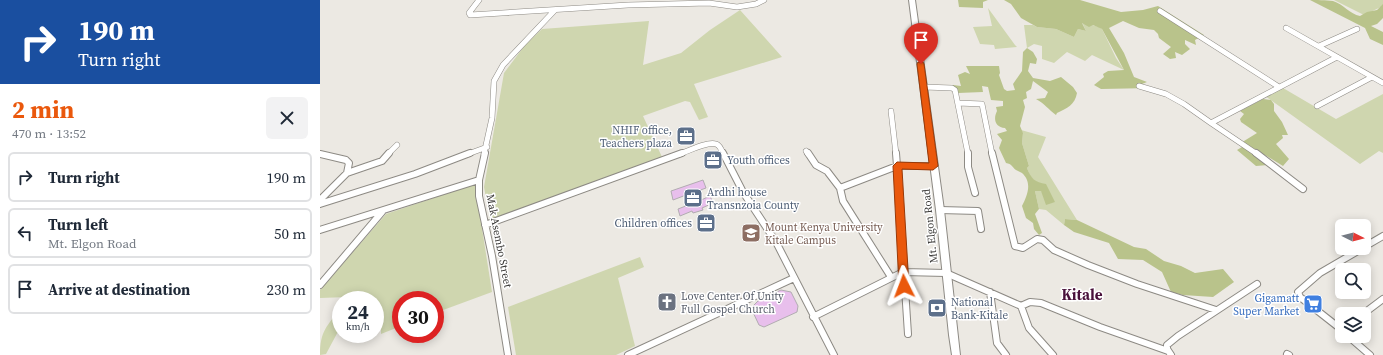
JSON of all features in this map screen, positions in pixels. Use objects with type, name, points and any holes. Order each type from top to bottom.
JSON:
[{"type":"street","points":[[479,0],[470,10],[470,15],[628,5],[694,3],[709,3],[737,7],[756,4],[764,0]]},
{"type":"street","name":"Mt. Elgon Road","points":[[912,0],[940,210],[955,355]]},
{"type":"street","name":"Mak Asembo Street","points":[[508,355],[492,256],[479,196],[479,180],[487,148],[492,118],[494,82],[503,65],[555,10]]},
{"type":"street","points":[[1160,11],[1279,87]]},
{"type":"street","points":[[1286,28],[1383,83]]},
{"type":"street","points":[[1319,46],[1357,29]]},
{"type":"street","points":[[1211,123],[1337,57]]},
{"type":"street","points":[[1317,106],[1372,77]]},
{"type":"street","points":[[1140,86],[1166,94],[1184,104],[1246,146],[1303,189]]},
{"type":"street","points":[[924,87],[952,88],[955,90],[969,160],[968,167],[975,193]]},
{"type":"street","points":[[958,103],[982,104],[987,132],[1015,246],[1023,248],[1037,239],[1043,240],[1054,250],[1088,265],[1137,284],[1216,310]]},
{"type":"street","points":[[891,111],[897,166],[908,334]]},
{"type":"street","points":[[485,225],[700,147],[716,144],[719,146],[743,192],[776,242],[834,355]]},
{"type":"street","points":[[320,200],[347,173],[382,161],[397,145]]},
{"type":"street","points":[[320,204],[415,174],[487,148]]},
{"type":"street","points":[[806,151],[816,165],[827,171],[840,188],[843,201],[891,277]]},
{"type":"street","points":[[320,154],[346,160],[349,163],[347,173]]},
{"type":"street","points":[[840,188],[897,166],[933,166]]},
{"type":"street","points":[[320,230],[479,180]]},
{"type":"street","points":[[940,210],[978,211],[981,229]]},
{"type":"street","points":[[320,285],[383,211]]},
{"type":"street","points":[[1371,243],[1383,236]]},
{"type":"street","points":[[1335,324],[1300,297],[1298,292],[1320,273],[1351,255]]},
{"type":"street","points":[[813,316],[903,272],[946,273],[1021,306],[1029,328],[1053,355]]},
{"type":"street","points":[[628,355],[637,353],[794,278]]},
{"type":"street","points":[[1170,353],[1167,345],[1256,284]]},
{"type":"street","points":[[990,292],[997,344],[1006,355]]},
{"type":"street","points":[[1371,308],[1383,299]]},
{"type":"street","points":[[1021,306],[1030,302],[1041,303],[1170,353]]},
{"type":"street","points":[[1356,343],[1370,355]]},
{"type":"green space","points":[[958,0],[988,0],[983,2],[983,8],[959,7]]},
{"type":"green space","points":[[1004,0],[1080,0],[1121,12],[1143,10],[1158,6],[1204,35],[1195,40],[1196,45],[1185,40],[1185,44],[1190,49],[1182,55],[1175,52],[1176,58],[1170,59],[1163,54],[1171,47],[1159,38],[1158,34],[1154,30],[1139,28],[1123,21],[1109,28],[1124,53],[1134,77],[1147,82],[1142,84],[1152,88],[1101,89],[1094,85],[1104,77],[1103,74],[1108,71],[1124,70],[1102,29],[1093,25],[1089,27],[1082,23],[1086,31],[1078,29],[1074,37],[1056,29],[1037,27],[1021,18],[1011,4]]},
{"type":"green space","points":[[1310,0],[1333,1],[1360,16],[1367,12],[1377,10],[1383,4],[1383,18],[1377,24],[1371,26],[1383,32],[1383,45],[1370,39],[1365,28]]},
{"type":"green space","points":[[1334,0],[1383,0],[1383,6],[1364,15]]},
{"type":"green space","points":[[988,8],[1017,47],[995,49],[994,45],[980,44],[973,27],[992,26]]},
{"type":"green space","points":[[740,10],[782,57],[694,84],[708,117],[699,120],[690,102],[685,101],[643,116],[662,157],[490,220],[484,187],[504,73],[525,45],[542,29],[649,21],[643,65],[681,53],[710,30]]},
{"type":"green space","points":[[1082,22],[1102,29],[1116,58],[1124,70],[1092,55],[1085,61],[1067,52],[1054,63],[1042,59],[1042,46],[1034,44],[1027,48],[1024,25],[1056,29],[1074,37],[1078,29],[1086,31]]},
{"type":"green space","points":[[1027,48],[1033,52],[1037,59],[1036,64],[1030,63],[1028,71],[1033,78],[1050,81],[1061,77],[1073,87],[1077,93],[1072,103],[1056,115],[1042,102],[1036,99],[1045,98],[1048,92],[1033,81],[1031,89],[1026,92],[1027,98],[1023,100],[1025,107],[1020,126],[1023,133],[1022,143],[1029,166],[1027,168],[1030,175],[1034,179],[1046,184],[1055,202],[1046,205],[1041,191],[1035,191],[1039,209],[1035,214],[1042,233],[1039,235],[1034,229],[1033,223],[1026,218],[1022,206],[1028,190],[1027,181],[1022,173],[1010,164],[1006,163],[999,148],[1002,140],[997,134],[1007,131],[1005,128],[997,124],[995,117],[997,111],[996,107],[1003,106],[1003,101],[991,100],[988,87],[982,86],[983,92],[958,93],[956,88],[952,87],[953,85],[961,86],[958,75],[965,72],[970,74],[966,66],[999,66],[999,75],[1004,89],[1007,91],[1015,90],[1013,84],[1022,71],[1023,52]]},
{"type":"green space","points":[[1283,88],[1336,119],[1383,94],[1383,153],[1379,151],[1360,164],[1265,96]]},
{"type":"green space","points":[[1263,99],[1271,100],[1274,104],[1274,111],[1282,122],[1288,135],[1282,135],[1283,138],[1276,144],[1289,159],[1283,166],[1265,155],[1268,165],[1256,166],[1237,150],[1242,147],[1244,141],[1257,133],[1241,122],[1240,119],[1244,114],[1240,111]]},
{"type":"green space","points":[[1021,130],[1046,137],[1038,157],[1077,220],[1065,219],[1064,225],[1046,210],[1039,209],[1035,191],[1041,191],[1055,202],[1030,176],[1027,168],[1029,166],[1022,143],[1023,133]]},
{"type":"green space","points":[[475,184],[492,292],[444,310],[444,291],[392,291],[392,330],[384,333],[384,291],[332,291],[332,298],[320,298],[320,290],[386,214]]},
{"type":"green space","points":[[1065,219],[1077,220],[1134,247],[1146,249],[1164,261],[1181,266],[1195,273],[1223,269],[1234,282],[1213,297],[1183,295],[1171,292],[1162,272],[1143,260],[1118,259],[1109,243],[1074,232],[1064,225]]},
{"type":"green space","points":[[640,257],[644,267],[618,278],[635,346],[616,355],[516,355],[508,307]]},
{"type":"green space","points":[[332,319],[332,343],[326,354],[320,355],[321,340],[328,324]]},
{"type":"building","name":"Youth offices","points":[[714,153],[719,164],[712,167],[707,156]]},
{"type":"building","name":"Ardhi house Transnzoia County","points":[[703,180],[706,188],[695,192],[699,201],[710,196],[713,203],[702,208],[703,210],[693,213],[692,211],[680,216],[678,209],[691,204],[686,195],[673,200],[671,191]]},
{"type":"building","points":[[781,290],[791,292],[798,306],[797,312],[764,327],[759,325],[751,308],[758,301]]},
{"type":"place","name":"NHIF office, Teachers plaza","points":[[686,136]]},
{"type":"place","name":"Youth offices","points":[[713,160]]},
{"type":"place","name":"Ardhi house Transnzoia County","points":[[693,198]]},
{"type":"place","name":"Children offices","points":[[706,223]]},
{"type":"place","name":"Mount Kenya University Kitale Campus","points":[[751,233]]},
{"type":"place","name":"Love Center Of Unity Full Gospel Church","points":[[667,302]]},
{"type":"place","name":"Gigamatt Super Market","points":[[1313,304]]},
{"type":"place","name":"National Bank-Kitale","points":[[937,308]]},
{"type":"district","name":"Kitale","points":[[1082,294]]},
{"type":"route","points":[[904,286],[897,166],[933,166],[921,64]]}]
